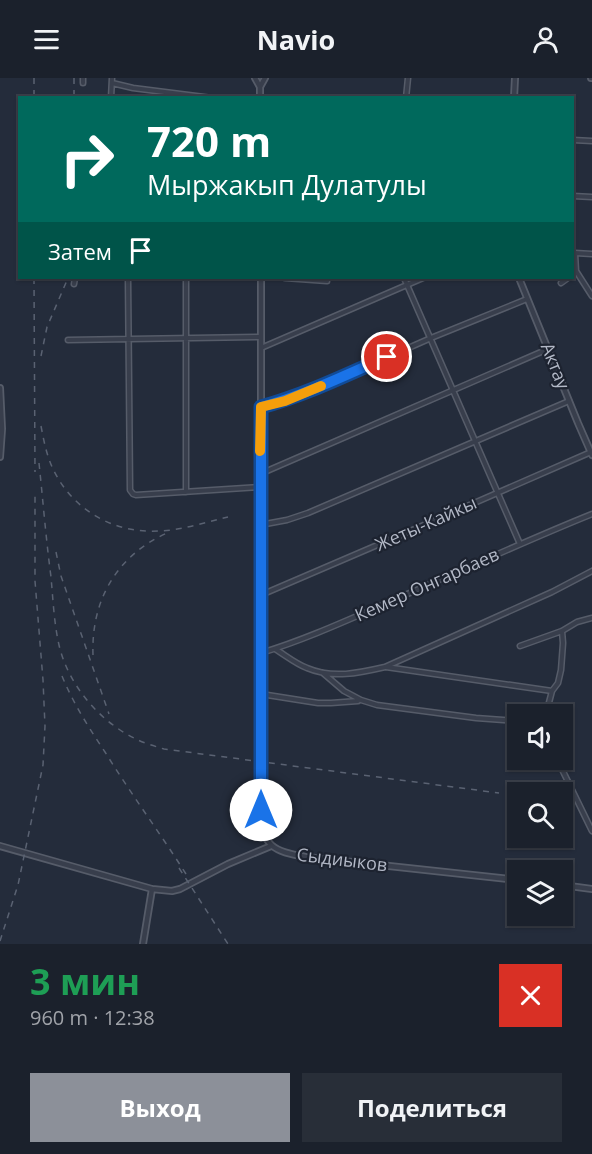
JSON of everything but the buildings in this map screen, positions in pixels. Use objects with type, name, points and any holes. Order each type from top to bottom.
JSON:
[{"type":"street","points":[[255,78],[260,87],[260,96]]},
{"type":"street","points":[[260,87],[265,78]]},
{"type":"street","points":[[406,96],[408,78]]},
{"type":"street","points":[[514,96],[515,78]]},
{"type":"street","points":[[111,96],[112,81],[133,88],[196,96]]},
{"type":"street","points":[[574,140],[592,141]]},
{"type":"street","points":[[574,196],[592,196]]},
{"type":"street","points":[[592,254],[574,253],[575,273],[592,296]]},
{"type":"street","points":[[74,284],[75,279]]},
{"type":"street","points":[[128,279],[129,487],[131,493],[136,495],[260,487]]},
{"type":"street","points":[[186,279],[186,492]]},
{"type":"street","name":"Сыдиыков","points":[[261,279],[261,824],[266,838],[271,846],[290,854],[306,857],[507,879]]},
{"type":"street","points":[[299,279],[327,281]]},
{"type":"street","points":[[405,279],[520,544]]},
{"type":"street","points":[[261,348],[421,279]]},
{"type":"street","name":"Актау","points":[[519,279],[591,453]]},
{"type":"street","points":[[561,284],[567,279]]},
{"type":"street","points":[[261,407],[306,393],[430,338],[527,299]]},
{"type":"street","points":[[68,340],[261,337]]},
{"type":"street","points":[[260,474],[548,349]]},
{"type":"street","points":[[0,388],[0,457]]},
{"type":"street","points":[[260,525],[308,513],[569,401]]},
{"type":"street","name":"Жеты-Кайкы","points":[[261,595],[591,453]]},
{"type":"street","name":"Кемер Онгарбаев","points":[[261,653],[290,644],[351,619],[592,514]]},
{"type":"street","points":[[274,649],[306,668],[322,673],[340,675],[385,667],[552,592],[592,571]]},
{"type":"street","points":[[520,646],[592,618]]},
{"type":"street","points":[[549,704],[561,670],[562,631]]},
{"type":"street","points":[[385,667],[552,691]]},
{"type":"street","points":[[322,673],[344,691],[377,705],[507,720]]},
{"type":"street","points":[[261,694],[318,703],[361,700]]},
{"type":"street","points":[[562,770],[592,831]]},
{"type":"street","points":[[0,846],[152,889],[172,891],[271,846]]},
{"type":"street","points":[[573,886],[592,889]]},
{"type":"street","points":[[143,944],[152,889]]},
{"type":"railway","points":[[34,78],[34,96]]},
{"type":"railway","points":[[74,78],[74,96]]},
{"type":"railway","points":[[34,279],[35,472]]},
{"type":"railway","points":[[41,356],[47,327],[68,279]]},
{"type":"railway","points":[[41,426],[49,460],[62,485],[84,508],[112,524],[127,529],[160,531],[228,517]]},
{"type":"railway","points":[[39,463],[59,645],[63,659],[77,687],[108,721],[141,741],[164,749],[499,793]]},
{"type":"railway","points":[[0,941],[18,885],[43,765],[45,726],[35,581],[35,493]]},
{"type":"railway","points":[[93,655],[97,616],[110,582],[134,554],[167,533]]},
{"type":"railway","points":[[56,552],[61,576],[109,714]]},
{"type":"railway","points":[[62,676],[87,725],[186,874]]},
{"type":"railway","points":[[179,868],[228,944]]},
{"type":"slow traffic","points":[[260,451],[261,407],[285,401],[321,386]]},
{"type":"route","points":[[261,810],[261,407],[306,393],[387,357]]}]
